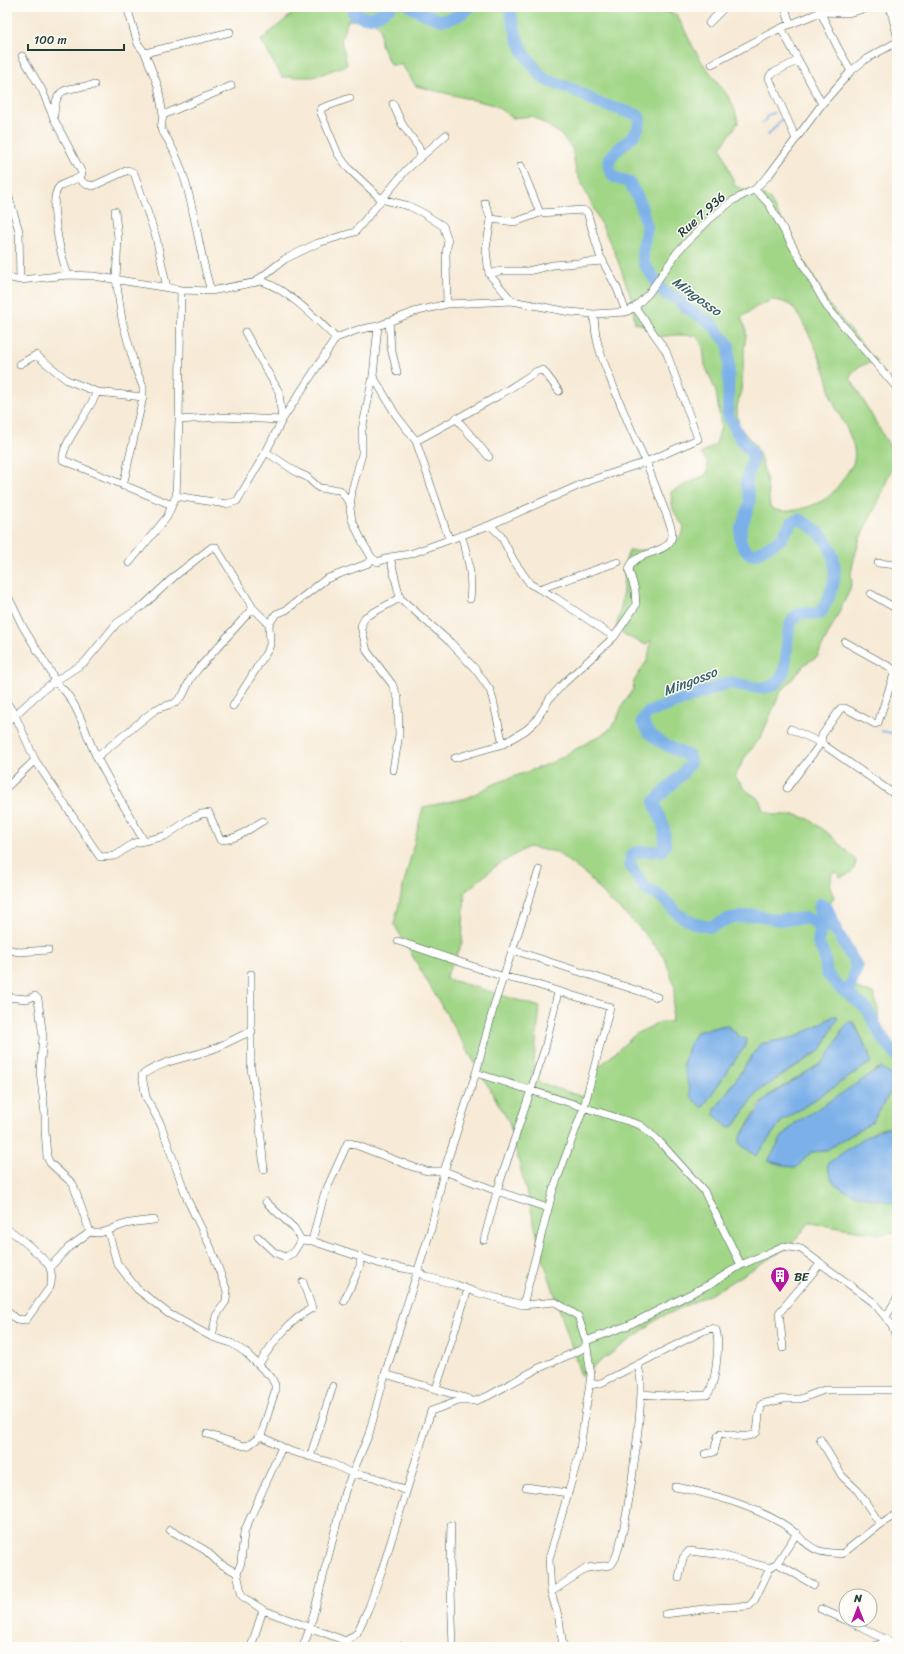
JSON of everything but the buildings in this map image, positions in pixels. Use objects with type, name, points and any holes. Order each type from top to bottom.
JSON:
[{"type":"street","points":[[127,7],[138,44],[144,53],[158,86],[163,114],[161,129],[173,146],[182,171],[211,291]]},
{"type":"street","points":[[709,23],[726,7]]},
{"type":"street","points":[[785,7],[790,24]]},
{"type":"street","points":[[712,64],[820,9],[847,13],[871,7]]},
{"type":"street","points":[[890,7],[897,35]]},
{"type":"street","points":[[820,9],[852,71]]},
{"type":"street","points":[[781,28],[797,61],[822,104]]},
{"type":"street","points":[[144,53],[230,32]]},
{"type":"street","name":"Rue 7.936","points":[[336,338],[357,330],[378,326],[414,312],[447,304],[512,301],[570,312],[594,314],[626,312],[635,307],[650,293],[678,251],[710,219],[732,201],[755,189],[778,166],[822,104],[852,71],[866,59],[897,42]]},
{"type":"street","points":[[22,56],[42,90],[54,119],[82,173],[81,176],[58,189],[55,208],[58,242],[68,275]]},
{"type":"street","points":[[796,139],[769,78],[771,74],[797,61]]},
{"type":"street","points":[[54,119],[56,97],[61,91],[94,85]]},
{"type":"street","points":[[163,114],[230,86]]},
{"type":"street","points":[[350,98],[322,108],[321,114],[338,154],[349,169],[382,199],[409,206],[423,213],[442,226],[448,240],[446,254],[447,304]]},
{"type":"street","points":[[393,104],[402,124],[419,148],[422,157]]},
{"type":"street","points":[[255,282],[285,259],[318,244],[355,232],[406,170],[446,135]]},
{"type":"street","points":[[521,166],[540,213]]},
{"type":"street","points":[[78,178],[85,184],[94,186],[128,170],[134,173],[156,237],[167,288]]},
{"type":"street","points":[[755,189],[769,204],[827,306],[897,388]]},
{"type":"street","points":[[7,191],[19,231],[20,280]]},
{"type":"street","points":[[485,204],[491,219],[486,249],[489,274],[512,301]]},
{"type":"street","points":[[491,219],[514,222],[540,213],[583,210],[587,212],[590,215],[596,245],[617,288],[626,312]]},
{"type":"street","points":[[115,211],[118,238],[116,279],[122,320],[135,367],[143,387],[143,397],[123,486]]},
{"type":"street","points":[[489,274],[500,271],[528,271],[553,265],[603,261]]},
{"type":"street","points":[[7,276],[20,280],[68,275],[94,276],[181,290],[211,291],[262,281],[270,284],[294,300],[336,338],[282,420],[266,452],[237,501],[226,504],[176,496]]},
{"type":"street","points":[[129,563],[161,525],[176,496],[180,420],[181,290]]},
{"type":"street","points":[[378,326],[373,376],[362,430],[362,454],[352,490],[351,505],[352,520],[372,558],[378,562],[390,557],[410,554],[449,538],[490,525],[589,481],[646,462],[698,439],[666,351],[635,307]]},
{"type":"street","points":[[455,758],[503,744],[526,730],[535,722],[550,698],[614,637],[636,605],[636,594],[629,567],[642,556],[666,546],[672,540],[673,531],[646,462],[598,352],[594,329],[594,314]]},
{"type":"street","points":[[389,321],[391,348],[397,372]]},
{"type":"street","points":[[245,332],[279,392],[282,420]]},
{"type":"street","points":[[20,364],[36,354],[66,380],[97,392],[143,397]]},
{"type":"street","points":[[416,441],[498,396],[536,371],[543,370],[559,391]]},
{"type":"street","points":[[373,376],[396,415],[416,441],[449,538]]},
{"type":"street","points":[[97,392],[70,439],[62,456],[63,460],[172,505]]},
{"type":"street","points":[[180,420],[220,418],[282,420]]},
{"type":"street","points":[[456,418],[489,457]]},
{"type":"street","points":[[266,452],[307,478],[319,488],[340,490],[351,505]]},
{"type":"street","points":[[490,525],[502,536],[514,560],[530,584],[556,598],[614,637]]},
{"type":"street","points":[[461,535],[466,548],[472,585],[470,599]]},
{"type":"street","points":[[7,722],[44,688],[85,662],[118,623],[144,605],[172,578],[212,547],[216,547],[218,549],[253,608],[269,624]]},
{"type":"street","points":[[390,557],[400,598],[451,643],[476,670],[490,690],[503,744]]},
{"type":"street","points":[[233,706],[269,648],[269,624],[276,614],[286,610],[326,579],[369,563],[372,558]]},
{"type":"street","points":[[539,589],[618,562]]},
{"type":"street","points":[[878,563],[897,565]]},
{"type":"street","points":[[7,594],[24,627],[52,674],[54,682],[61,686],[72,703],[97,757],[144,841]]},
{"type":"street","points":[[871,594],[897,609]]},
{"type":"street","points":[[393,770],[399,735],[398,698],[392,684],[367,652],[361,626],[365,617],[400,598]]},
{"type":"street","points":[[97,757],[156,709],[175,703],[183,695],[191,678],[198,669],[253,608]]},
{"type":"street","points":[[787,788],[821,743],[822,735],[842,707],[875,724],[878,723],[896,671],[845,642]]},
{"type":"street","points":[[7,702],[15,715],[35,760],[100,857],[115,856],[134,843],[164,836],[201,814],[209,813],[220,840],[229,840],[240,836],[263,821]]},
{"type":"street","points":[[791,729],[821,743],[897,796]]},
{"type":"street","points":[[7,787],[35,760]]},
{"type":"street","points":[[303,1647],[310,1628],[345,1491],[369,1434],[385,1374],[431,1229],[444,1170],[476,1073],[496,1002],[539,870]]},
{"type":"street","points":[[398,941],[504,977],[610,1007],[584,1107],[552,1190],[523,1305]]},
{"type":"street","points":[[7,949],[19,952],[48,950]]},
{"type":"street","points":[[513,950],[658,997]]},
{"type":"street","points":[[251,974],[251,1070],[258,1106],[264,1170]]},
{"type":"street","points":[[484,1240],[497,1191],[544,1048],[558,992]]},
{"type":"street","points":[[7,997],[27,999],[35,996],[38,999],[43,1037],[40,1071],[45,1114],[47,1157],[50,1163],[73,1184],[90,1232]]},
{"type":"street","points":[[212,1337],[216,1316],[226,1301],[227,1291],[210,1246],[188,1201],[161,1125],[146,1097],[142,1075],[152,1068],[172,1060],[217,1047],[252,1031]]},
{"type":"street","points":[[476,1073],[640,1125],[659,1141],[704,1191],[741,1265]]},
{"type":"street","points":[[312,1241],[324,1195],[348,1142],[413,1167],[427,1171],[444,1170],[497,1191],[548,1208]]},
{"type":"street","points":[[266,1202],[294,1228],[301,1240]]},
{"type":"street","points":[[90,1232],[96,1234],[126,1224],[154,1220]]},
{"type":"street","points":[[7,1229],[20,1238],[50,1267],[52,1281],[50,1287],[26,1320],[16,1319],[7,1311]]},
{"type":"street","points":[[108,1231],[117,1263],[137,1289],[169,1314],[212,1337],[230,1343],[245,1352],[272,1377],[275,1384],[275,1391],[261,1436],[249,1445],[244,1446],[208,1434]]},
{"type":"street","points":[[50,1267],[68,1248],[90,1232]]},
{"type":"street","points":[[258,1237],[274,1252],[285,1257],[293,1253],[301,1240]]},
{"type":"street","points":[[301,1240],[312,1241],[381,1264],[418,1272],[424,1276],[523,1305],[555,1302],[578,1316],[586,1341],[591,1375],[590,1385],[578,1460],[549,1559],[551,1592],[559,1619],[563,1647]]},
{"type":"street","points":[[586,1341],[629,1325],[712,1283],[741,1265],[784,1246],[801,1249],[867,1297],[892,1325],[897,1340]]},
{"type":"street","points":[[344,1301],[360,1266],[360,1256]]},
{"type":"street","points":[[783,1348],[779,1313],[821,1263]]},
{"type":"street","points":[[259,1364],[285,1329],[302,1314],[312,1308],[303,1282]]},
{"type":"street","points":[[436,1389],[468,1289]]},
{"type":"street","points":[[886,1317],[897,1298]]},
{"type":"street","points":[[590,1385],[601,1384],[705,1330],[712,1328],[716,1330],[718,1344],[714,1381],[712,1390],[707,1395],[667,1396],[641,1394]]},
{"type":"street","points":[[282,1448],[244,1532],[241,1563],[237,1573],[242,1596],[263,1610],[346,1641],[357,1633],[369,1606],[384,1564],[430,1411],[458,1401],[475,1401],[488,1396],[537,1369],[580,1350],[586,1346],[586,1341]]},
{"type":"street","points":[[551,1592],[587,1568],[611,1565],[614,1562],[619,1548],[632,1480],[639,1428],[641,1394],[638,1364]]},
{"type":"street","points":[[385,1374],[475,1401]]},
{"type":"street","points":[[310,1457],[333,1386]]},
{"type":"street","points":[[705,1454],[714,1452],[718,1436],[721,1433],[740,1436],[754,1435],[758,1432],[758,1415],[762,1404],[783,1399],[800,1399],[824,1390],[897,1390]]},
{"type":"street","points":[[261,1436],[282,1448],[329,1462],[352,1473],[374,1476],[406,1491]]},
{"type":"street","points":[[820,1439],[842,1476],[858,1491],[880,1524]]},
{"type":"street","points":[[858,1486],[880,1524]]},
{"type":"street","points":[[526,1487],[568,1493]]},
{"type":"street","points":[[675,1487],[697,1491],[732,1502],[784,1524],[797,1533],[805,1543],[818,1551],[842,1554],[880,1524],[897,1514]]},
{"type":"street","points":[[452,1525],[450,1561],[453,1647]]},
{"type":"street","points":[[170,1530],[205,1550],[219,1563],[237,1573]]},
{"type":"street","points":[[664,1614],[711,1608],[749,1606],[754,1601],[770,1568],[777,1563],[797,1533]]},
{"type":"street","points":[[680,1578],[683,1558],[689,1551],[717,1554],[770,1568]]},
{"type":"street","points":[[777,1563],[814,1585]]},
{"type":"street","points":[[821,1609],[838,1616]]},
{"type":"street","points":[[251,1647],[263,1610]]},
{"type":"street","points":[[863,1628],[896,1644]]},
{"type":"street","points":[[873,1647],[880,1644],[896,1644]]},
{"type":"green space","points":[[287,7],[650,7],[677,15],[698,56],[729,98],[736,114],[738,123],[721,147],[735,186],[769,198],[829,305],[877,362],[861,366],[855,370],[850,378],[896,457],[880,498],[860,538],[854,559],[849,592],[817,657],[806,663],[780,693],[761,737],[745,757],[735,777],[747,791],[759,799],[763,810],[774,815],[796,815],[809,819],[828,833],[856,860],[854,869],[847,875],[840,877],[836,872],[832,873],[830,887],[834,897],[830,904],[837,922],[859,963],[855,986],[860,990],[873,993],[878,1009],[879,1026],[893,1046],[897,1049],[897,1128],[877,1130],[827,1166],[831,1177],[859,1195],[897,1203],[897,1233],[879,1234],[810,1222],[790,1246],[713,1293],[659,1318],[581,1376],[542,1255],[509,1122],[394,924],[423,807],[467,798],[494,784],[551,763],[608,731],[617,719],[622,706],[633,689],[634,681],[648,659],[651,640],[646,645],[624,635],[617,625],[622,603],[625,562],[629,551],[663,547],[677,540],[682,534],[684,526],[674,510],[671,492],[707,474],[708,463],[701,454],[716,444],[721,427],[716,392],[705,365],[703,347],[697,336],[658,336],[651,333],[643,325],[635,323],[631,297],[615,253],[576,172],[572,148],[559,133],[532,116],[513,118],[494,105],[416,86],[402,65],[390,65],[381,44],[380,28],[374,22],[348,20],[341,39],[347,65],[313,77],[282,77],[261,40],[292,14]],"holes":[[[772,300],[787,303],[794,309],[809,333],[826,374],[830,394],[854,448],[855,456],[853,464],[835,490],[828,497],[816,504],[791,511],[775,510],[770,507],[766,476],[762,461],[754,443],[741,428],[737,415],[742,383],[746,335],[746,329],[741,318],[756,307]],[[528,847],[556,852],[589,877],[608,899],[637,925],[665,958],[675,988],[671,1022],[661,1022],[637,1033],[598,1068],[583,1097],[532,1080],[540,1007],[445,978],[462,943],[465,892],[496,866]],[[836,1015],[817,1053],[758,1091],[735,1125],[715,1110],[760,1044],[796,1037]],[[855,1024],[868,1051],[870,1063],[781,1122],[756,1156],[740,1144],[740,1137],[760,1104],[769,1095],[823,1062],[834,1047],[842,1030]],[[726,1025],[743,1039],[745,1046],[702,1108],[683,1064],[688,1047],[696,1032]],[[878,1069],[891,1092],[871,1123],[825,1151],[811,1152],[796,1168],[768,1161],[782,1137],[794,1124],[852,1088]]]},
{"type":"water","points":[[836,1015],[838,1018],[821,1050],[758,1091],[735,1125],[729,1128],[714,1115],[715,1110],[760,1044],[796,1037]]},
{"type":"water","points":[[849,1022],[853,1022],[868,1051],[871,1062],[781,1122],[756,1156],[740,1144],[740,1138],[766,1098],[823,1062]]},
{"type":"water","points":[[726,1025],[740,1037],[746,1039],[745,1046],[702,1108],[691,1097],[683,1064],[688,1047],[696,1032]]},
{"type":"water","points":[[881,1068],[897,1079],[897,1082],[871,1123],[825,1151],[811,1152],[796,1168],[768,1161],[782,1137],[794,1124]]},
{"type":"water","points":[[886,1128],[897,1128],[897,1203],[864,1197],[846,1191],[834,1183],[827,1166],[828,1163],[865,1137]]},
{"type":"waterway","name":"Mingosso","points":[[357,7],[353,14],[369,18],[380,14],[390,7]]},
{"type":"waterway","name":"Mingosso","points":[[411,7],[441,20],[458,15],[470,7]]},
{"type":"waterway","name":"Mingosso","points":[[509,7],[517,37],[524,53],[541,76],[546,80],[575,90],[598,103],[638,115],[640,119],[638,128],[633,136],[613,154],[609,160],[609,168],[614,177],[629,182],[640,202],[647,227],[642,252],[644,264],[664,293],[677,299],[685,307],[712,324],[729,345],[728,415],[741,440],[752,453],[753,461],[746,483],[750,502],[741,529],[740,539],[743,547],[750,554],[756,554],[781,539],[792,522],[799,519],[813,528],[823,538],[830,549],[834,561],[835,574],[832,587],[820,614],[801,613],[793,618],[789,627],[786,662],[783,673],[778,682],[764,688],[728,683],[647,713],[642,721],[650,733],[662,743],[689,756],[690,763],[682,774],[654,802],[664,827],[665,846],[661,851],[636,852],[631,856],[630,865],[645,889],[660,896],[679,915],[695,924],[710,927],[728,919],[755,915],[778,920],[806,918],[813,921],[818,926],[820,931],[818,943],[824,954],[827,974],[840,988],[866,1008],[883,1039],[897,1056]]},
{"type":"waterway","points":[[763,123],[768,115],[774,113]]},
{"type":"waterway","points":[[768,135],[783,118]]},
{"type":"waterway","points":[[881,731],[897,734]]},
{"type":"waterway","points":[[839,935],[828,926],[822,918],[819,909],[820,904],[827,908],[839,935],[857,967],[848,993]]},
{"type":"place","name":"BE","points":[[780,1293]]}]
